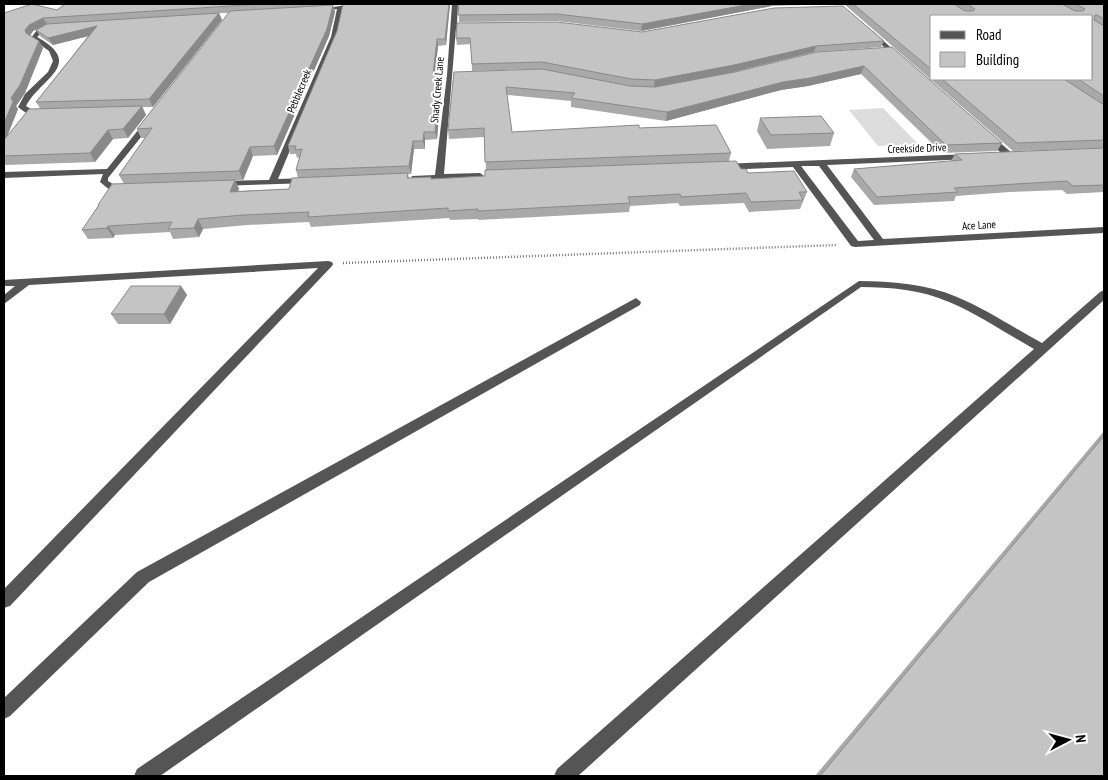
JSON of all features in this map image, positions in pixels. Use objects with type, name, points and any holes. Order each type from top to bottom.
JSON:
[{"type":"street","points":[[309,11],[364,4]]},
{"type":"street","name":"Shady Creek Lane","points":[[439,178],[450,75],[455,4]]},
{"type":"street","name":"Pebblecreek","points":[[272,182],[334,37],[340,8]]},
{"type":"street","points":[[452,26],[482,25]]},
{"type":"street","points":[[47,114],[32,113],[22,107],[55,64],[55,55],[48,47],[34,38],[41,30],[57,26]]},
{"type":"street","points":[[866,28],[906,64]]},
{"type":"street","points":[[881,51],[891,51]]},
{"type":"street","points":[[450,75],[459,75]]},
{"type":"street","points":[[133,188],[114,189],[104,182],[104,178],[158,111]]},
{"type":"street","points":[[980,129],[1009,156]]},
{"type":"street","points":[[1000,156],[1019,155]]},
{"type":"street","name":"Creekside Drive","points":[[716,167],[981,156]]},
{"type":"street","points":[[821,163],[881,243]]},
{"type":"street","points":[[795,164],[855,244]]},
{"type":"street","points":[[4,175],[110,171]]},
{"type":"street","points":[[410,178],[489,176]]},
{"type":"street","points":[[212,184],[321,180]]},
{"type":"street","name":"Ace Lane","points":[[855,244],[1104,230]]},
{"type":"street","points":[[4,283],[328,264]]},
{"type":"street","points":[[4,600],[328,264]]},
{"type":"street","points":[[4,300],[26,282]]},
{"type":"street","points":[[144,776],[859,284],[881,284],[919,289],[953,299],[1043,349]]},
{"type":"street","points":[[564,776],[1104,294]]},
{"type":"street","points":[[4,710],[143,577],[636,302]]},
{"type":"path","points":[[328,264],[855,244]]},
{"type":"shaded area","points":[[883,108],[918,144],[878,146],[849,110]]},
{"type":"building","points":[[32,4],[57,10],[65,4],[262,4],[43,18],[29,25],[25,30],[26,33],[39,41],[20,85],[11,98],[13,102],[4,123],[4,13]]},
{"type":"building","points":[[343,4],[449,4],[445,39],[437,39],[433,74],[441,74],[435,132],[424,132],[423,141],[413,141],[409,166],[296,170],[302,149],[295,150],[296,146],[288,146],[337,31]]},
{"type":"building","points":[[459,4],[751,4],[642,24],[557,14],[458,15]]},
{"type":"building","points":[[853,4],[954,4],[965,11],[973,11],[975,9],[967,4],[1062,4],[1075,11],[1083,11],[1085,9],[1076,4],[1104,4],[1104,19],[1095,15],[1094,20],[1104,26],[1104,96],[1080,80],[1093,80],[1093,15],[930,15],[930,68]]},
{"type":"building","points":[[333,5],[327,29],[274,146],[250,147],[239,171],[119,175],[152,128],[137,129],[230,11]]},
{"type":"building","points":[[843,6],[884,41],[816,46],[734,65],[655,80],[631,79],[542,62],[472,64],[470,38],[456,38],[457,23],[557,22],[642,32],[774,8]]},
{"type":"building","points":[[219,13],[149,99],[36,102],[97,26],[48,38],[36,30],[47,24]]},
{"type":"building","points":[[892,47],[1002,143],[946,145],[864,66],[783,82],[667,112],[571,98],[575,93],[506,87],[512,132],[639,125],[639,128],[716,125],[731,153],[485,162],[484,128],[448,130],[454,72],[542,69],[630,86],[655,87],[735,72],[817,52]]},
{"type":"building","points":[[943,80],[1066,80],[1104,105],[1104,140],[1017,143]]},
{"type":"building","points":[[142,106],[123,129],[108,130],[90,153],[4,156],[4,140],[29,109]]},
{"type":"building","points":[[821,116],[834,133],[771,135],[760,118]]},
{"type":"building","points":[[1104,148],[1104,185],[1073,186],[1067,181],[954,188],[958,192],[877,197],[854,169],[962,160],[955,154]]},
{"type":"building","points":[[736,161],[741,169],[746,169],[748,173],[794,171],[807,192],[799,192],[803,200],[751,202],[746,193],[681,197],[680,194],[628,197],[630,203],[478,211],[478,209],[448,211],[448,208],[308,217],[309,212],[243,215],[198,219],[194,228],[168,229],[172,222],[108,226],[107,228],[82,230],[112,184],[235,180],[230,192],[289,189],[292,178],[408,173],[407,178],[431,177],[431,179],[485,176],[485,170]]},
{"type":"building","points":[[131,286],[181,286],[164,314],[111,314]]},
{"type":"building","points":[[1104,436],[1104,776],[820,776]]}]
